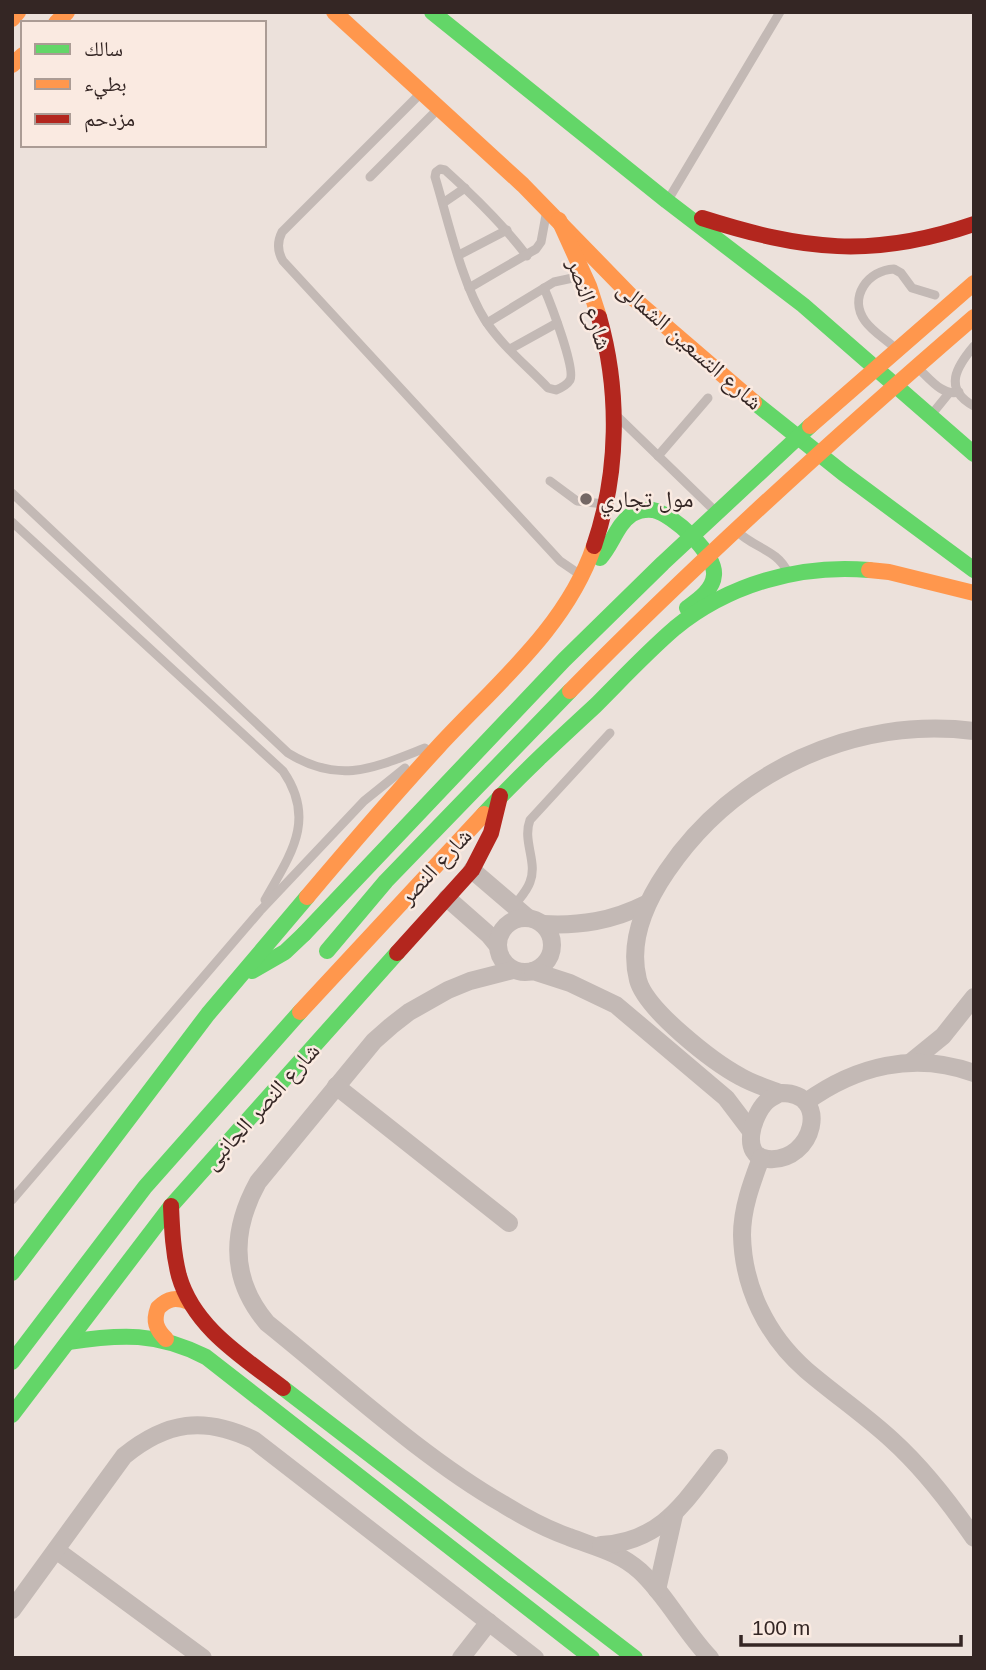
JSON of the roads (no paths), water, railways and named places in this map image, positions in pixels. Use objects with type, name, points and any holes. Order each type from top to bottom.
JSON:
[{"type":"main road","points":[[12,19],[18,12]]},
{"type":"main road","name":"شارع التسعين الشمالى","points":[[334,12],[424,91],[553,214],[634,299],[747,397],[974,570]]},
{"type":"main road","points":[[432,12],[674,206],[803,305],[974,454]]},
{"type":"main road","points":[[674,206],[765,238],[834,247],[879,246],[923,240],[974,224]]},
{"type":"main road","name":"شارع النصر","points":[[12,1273],[238,976],[440,745],[535,645],[552,623],[584,569],[602,524],[610,477],[613,412],[610,365],[597,310],[584,276],[553,214]]},
{"type":"main road","points":[[238,976],[274,959],[304,934],[564,660],[679,548],[793,440],[974,283]]},
{"type":"main road","points":[[323,955],[354,916],[588,672],[814,457],[974,317]]},
{"type":"main road","points":[[584,569],[605,553],[625,520],[644,510],[667,516],[706,552],[714,570],[711,584],[666,626],[658,644]]},
{"type":"main road","name":"شارع النصر","points":[[12,1362],[145,1187],[284,1029],[500,796],[676,628],[714,602],[756,583],[822,569],[866,569],[911,576],[974,593]]},
{"type":"main road","name":"شارع النصر الجانبى","points":[[12,1415],[171,1206],[472,870],[491,834],[500,796]]},
{"type":"main road","points":[[284,1029],[309,979]]},
{"type":"main road","points":[[171,1206],[174,1260],[180,1282],[189,1302],[217,1337],[635,1658]]},
{"type":"main road","points":[[166,1339],[160,1334],[154,1321],[158,1307],[169,1298],[176,1297],[189,1302]]},
{"type":"main road","points":[[68,1342],[122,1334],[144,1334],[187,1346],[206,1357],[592,1658]]},
{"type":"street","points":[[780,1093],[767,1101],[760,1110],[751,1131],[752,1146],[761,1158],[791,1155],[806,1141],[812,1121],[811,1111],[806,1102],[798,1096],[754,1084],[720,1063],[651,1003],[639,981],[636,947],[638,927],[646,904],[674,860],[697,832],[723,807],[783,766],[816,751],[885,732],[921,729],[974,731]]},
{"type":"street","points":[[472,870],[550,933],[553,945],[550,956],[543,966],[533,971],[523,973],[513,970],[448,990],[409,1012],[374,1041],[258,1182],[240,1228],[238,1255],[248,1297],[267,1323],[436,1459],[501,1503],[570,1538],[598,1545],[622,1544],[658,1527],[674,1515],[719,1458]]},
{"type":"street","points":[[447,898],[498,946]]},
{"type":"street","points":[[513,970],[500,956],[498,946],[500,934],[506,925],[516,919],[528,916],[585,924],[626,914],[646,904]]},
{"type":"street","points":[[533,971],[570,983],[616,1005],[726,1098],[751,1131]]},
{"type":"street","points":[[616,1005],[639,981]]},
{"type":"street","points":[[911,1062],[943,1035],[974,997]]},
{"type":"street","points":[[806,1102],[824,1088],[855,1074],[888,1065],[936,1063],[974,1073]]},
{"type":"street","points":[[336,1086],[509,1223]]},
{"type":"street","points":[[761,1158],[752,1182],[742,1233],[746,1270],[761,1314],[780,1343],[806,1369],[894,1441],[926,1474],[974,1538]]},
{"type":"street","points":[[12,1610],[124,1456],[142,1441],[163,1430],[210,1424],[233,1430],[254,1440],[535,1658]]},
{"type":"street","points":[[657,1590],[674,1515]]},
{"type":"street","points":[[598,1545],[630,1564],[657,1590],[710,1658]]},
{"type":"street","points":[[56,1550],[203,1658]]},
{"type":"street","points":[[461,1658],[489,1622]]},
{"type":"lane","points":[[674,206],[780,12]]},
{"type":"lane","points":[[424,91],[282,232],[279,254],[560,561],[584,569]]},
{"type":"lane","points":[[370,177],[440,106]]},
{"type":"lane","points":[[527,256],[507,230],[465,188],[445,170],[438,170],[435,177],[459,255],[470,288],[487,323],[553,391],[568,382],[571,373],[544,288]]},
{"type":"lane","points":[[443,202],[465,188]]},
{"type":"lane","points":[[470,288],[527,256],[541,242],[553,214]]},
{"type":"lane","points":[[459,255],[507,230]]},
{"type":"lane","points":[[935,295],[912,288],[898,270],[890,268],[866,281],[860,292],[859,309],[868,324],[974,406]]},
{"type":"lane","points":[[487,323],[559,280],[584,276]]},
{"type":"lane","points":[[510,349],[557,323]]},
{"type":"lane","points":[[931,415],[954,393],[956,369],[974,346]]},
{"type":"lane","points":[[658,456],[708,398]]},
{"type":"lane","points":[[613,412],[721,516]]},
{"type":"lane","points":[[550,481],[577,501],[606,504]]},
{"type":"lane","points":[[12,493],[288,753],[302,762],[333,772],[358,771],[440,745]]},
{"type":"lane","points":[[12,522],[283,771],[290,781],[299,802],[298,834],[291,853],[260,911]]},
{"type":"lane","points":[[730,525],[750,543],[774,554],[788,575]]},
{"type":"lane","points":[[528,916],[528,887],[532,876],[526,834],[530,820],[610,733]]},
{"type":"lane","points":[[12,1200],[260,911],[364,801],[401,771],[440,745]]},
{"type":"place","name":"مول تجاري","points":[[586,499]]}]
